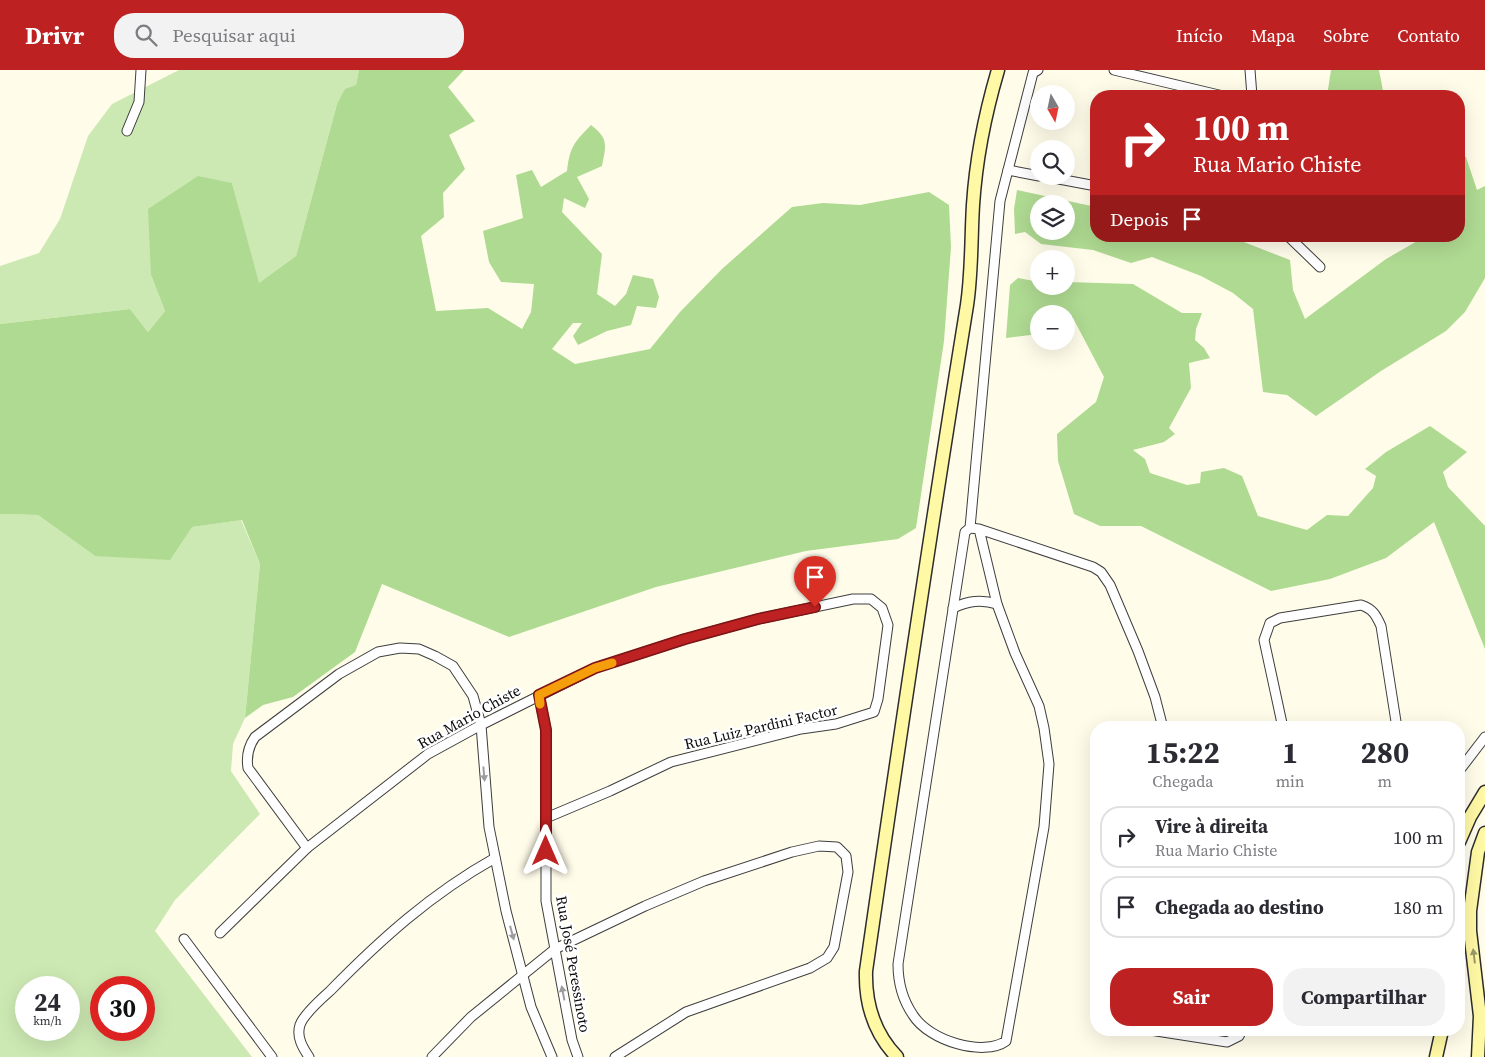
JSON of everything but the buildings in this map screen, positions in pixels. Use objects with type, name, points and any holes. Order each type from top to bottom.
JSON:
[{"type":"street","points":[[127,131],[139,102],[141,70]]},
{"type":"street","points":[[140,85],[146,70]]},
{"type":"street","points":[[897,1057],[885,1042],[873,1020],[867,996],[866,971],[916,629],[968,298],[973,241],[973,207],[978,160],[988,108],[998,70]]},
{"type":"street","points":[[1038,70],[1033,73],[1000,201],[975,528],[997,604],[1015,653],[1039,706],[1050,764],[1044,827],[1008,1035],[999,1049],[990,1054],[979,1056],[957,1051],[937,1040],[920,1026],[908,1007],[898,975],[899,952],[965,532],[975,528],[1093,567],[1100,572],[1110,585],[1138,651],[1155,697],[1161,721]]},
{"type":"street","points":[[1114,70],[1198,90]]},
{"type":"street","points":[[1250,70],[1252,90]]},
{"type":"street","points":[[1008,170],[1030,174]]},
{"type":"street","points":[[1075,182],[1090,185]]},
{"type":"street","points":[[1294,242],[1320,267]]},
{"type":"street","name":"Rua Mario Chiste","points":[[220,933],[307,848],[428,754],[480,725],[595,668],[685,639],[758,619],[853,599],[871,599]]},
{"type":"street","name":"Rua Luiz Pardini Factor","points":[[546,818],[610,792],[671,762],[801,729],[836,724],[874,712],[878,699],[888,625],[882,608],[871,599]]},
{"type":"street","points":[[953,608],[976,601],[997,604]]},
{"type":"street","points":[[1281,721],[1264,640],[1270,623],[1280,618],[1361,605],[1375,612],[1381,626],[1397,721]]},
{"type":"street","points":[[307,848],[248,768],[246,759],[248,750],[255,737],[338,674],[378,652],[400,648],[419,649],[453,666],[473,696],[480,725],[489,827],[506,911],[531,1006],[552,1057]]},
{"type":"street","name":"Rua José Peressinoto","points":[[539,695],[546,730],[546,901],[572,1040],[578,1057]]},
{"type":"street","points":[[1465,763],[1485,737]]},
{"type":"street","points":[[1465,828],[1485,792]]},
{"type":"street","points":[[1478,1057],[1480,1016],[1465,933],[1478,852],[1485,834]]},
{"type":"street","points":[[432,1057],[471,1016],[555,949],[645,906],[704,881],[792,852],[819,846],[837,847],[846,856],[848,872],[834,947],[827,958],[810,968],[686,1012],[614,1057]]},
{"type":"street","points":[[309,1057],[300,1040],[300,1025],[313,1008],[359,961],[418,909],[462,876],[495,858]]},
{"type":"street","points":[[184,939],[272,1057]]},
{"type":"street","points":[[1188,1036],[1227,1042],[1239,1036]]},
{"type":"street","points":[[1436,1057],[1441,1036]]},
{"type":"green space","points":[[179,70],[359,70],[356,85],[337,104],[296,256],[258,284],[232,183],[151,275],[165,311],[148,332],[130,309],[0,324],[0,266],[39,253],[60,219],[88,136],[112,104]]},
{"type":"green space","points":[[359,70],[464,70],[448,87],[475,121],[449,135],[465,169],[443,193],[444,217],[421,236],[436,311],[488,308],[522,329],[531,312],[534,284],[501,282],[489,262],[483,231],[523,218],[516,175],[532,170],[541,187],[567,171],[571,150],[580,136],[591,125],[601,134],[605,143],[602,166],[577,177],[589,199],[585,208],[564,198],[562,212],[602,254],[597,294],[615,306],[626,294],[633,275],[653,279],[659,297],[656,308],[637,306],[631,325],[607,331],[578,345],[573,336],[582,323],[573,323],[552,349],[575,364],[650,349],[680,312],[722,269],[792,207],[823,203],[860,205],[929,192],[949,205],[951,247],[944,341],[916,528],[898,539],[806,551],[656,587],[509,637],[382,584],[355,652],[293,697],[263,705],[245,718],[260,564],[242,520],[192,527],[170,560],[95,556],[38,515],[0,514],[0,324],[130,309],[148,332],[165,311],[151,275],[148,209],[198,176],[232,183],[259,283],[296,256],[337,104],[345,89],[356,85]]},
{"type":"green space","points":[[1331,70],[1379,70],[1383,90],[1328,90]]},
{"type":"green space","points":[[1466,157],[1477,190],[1485,186],[1485,278],[1465,312],[1446,331],[1381,371],[1316,416],[1287,395],[1263,392],[1253,309],[1233,293],[1201,276],[1152,257],[1131,263],[1093,250],[1041,244],[1036,240],[1075,240],[1075,202],[1090,206],[1090,242],[1244,242],[1290,260],[1293,290],[1305,319],[1386,259],[1416,242],[1465,242]]},
{"type":"green space","points":[[1017,190],[1040,195],[1030,195],[1030,236],[1025,232],[1015,234],[1014,209]]},
{"type":"green space","points":[[1018,278],[1030,280],[1030,295],[1075,295],[1075,282],[1133,284],[1182,313],[1202,313],[1196,329],[1195,340],[1204,348],[1210,358],[1189,363],[1191,388],[1169,428],[1175,434],[1164,442],[1133,450],[1145,459],[1150,473],[1187,485],[1200,483],[1201,472],[1224,468],[1242,476],[1258,516],[1307,530],[1327,515],[1348,516],[1373,488],[1376,476],[1365,469],[1386,452],[1430,426],[1467,452],[1443,472],[1448,487],[1485,526],[1485,649],[1434,522],[1386,558],[1330,579],[1271,591],[1141,526],[1100,526],[1074,514],[1058,461],[1057,434],[1096,402],[1104,377],[1075,322],[1075,305],[1030,305],[1030,335],[1006,338],[1010,285]]},
{"type":"green space","points":[[0,514],[38,515],[95,556],[192,527],[241,520],[260,564],[245,718],[233,744],[231,771],[260,814],[175,900],[155,931],[252,1057],[0,1057]]},
{"type":"slow traffic","points":[[540,704],[539,695],[595,668],[612,663]]},
{"type":"route","points":[[546,851],[546,730],[539,695],[595,668],[685,639],[758,619],[815,607]]}]
